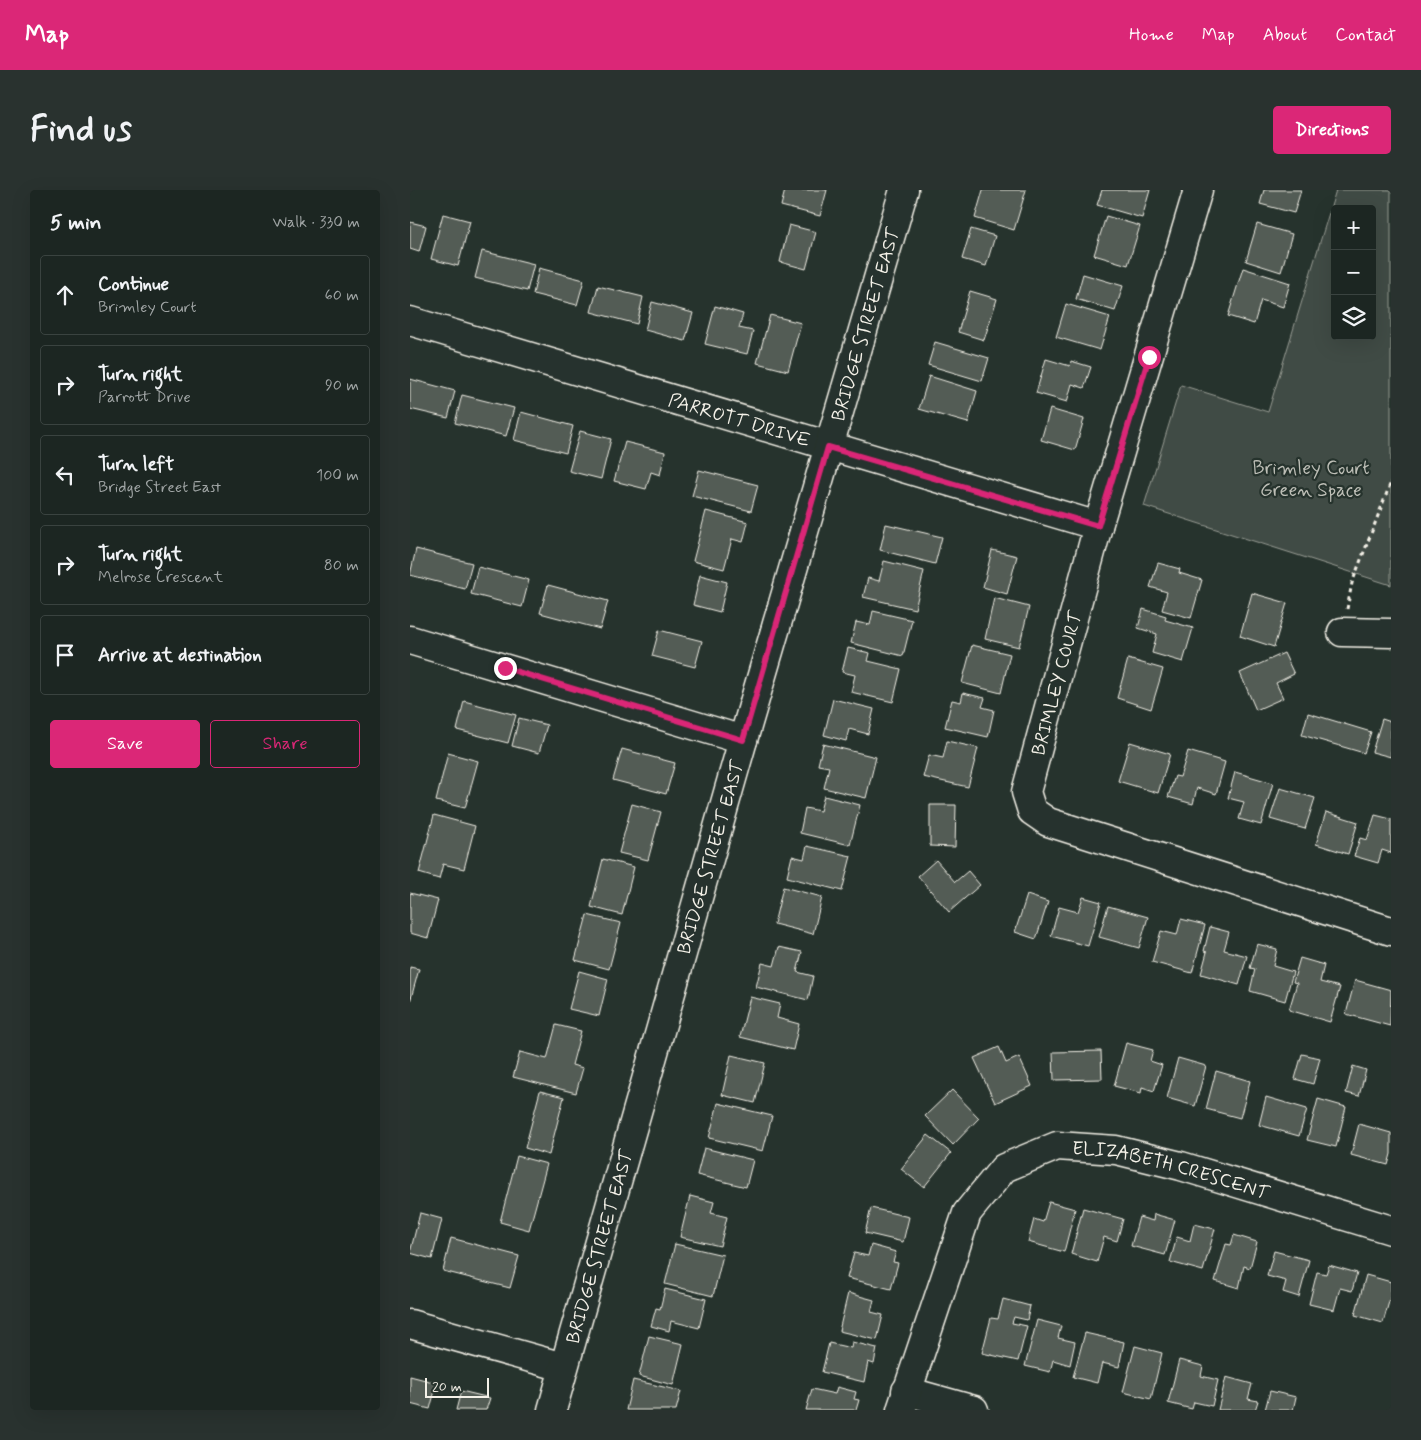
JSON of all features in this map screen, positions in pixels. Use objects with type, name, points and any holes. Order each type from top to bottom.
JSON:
[{"type":"street","name":"BRIDGE STREET EAST","points":[[552,1410],[743,740],[904,190]]},
{"type":"street","name":"BRIMLEY COURT","points":[[1198,190],[1098,526],[1026,792],[1032,811],[1048,822],[1391,931]]},
{"type":"street","name":"PARROTT DRIVE","points":[[410,321],[1098,526]]},
{"type":"street","points":[[1342,632],[1391,633]]},
{"type":"street","points":[[410,641],[743,740]]},
{"type":"street","name":"ELIZABETH CRESCENT","points":[[904,1401],[967,1213],[1004,1168],[1057,1146],[1116,1150],[1181,1166],[1391,1230]]},
{"type":"street","points":[[410,1324],[563,1367]]},
{"type":"street","points":[[904,1401],[974,1410]]},
{"type":"path","points":[[1342,632],[1352,583],[1391,482]]},
{"type":"green space","name":"Brimley Court Green Space","points":[[1336,190],[1391,190],[1391,585],[1144,506],[1181,385],[1268,412],[1331,206],[1331,340],[1376,340],[1376,205],[1331,205]]},
{"type":"building","points":[[785,190],[827,190],[820,216],[781,206]]},
{"type":"building","points":[[983,190],[1026,190],[1014,230],[975,218]]},
{"type":"building","points":[[1102,190],[1150,190],[1142,218],[1097,205]]},
{"type":"building","points":[[1264,190],[1301,190],[1294,213],[1260,204]]},
{"type":"building","points":[[443,214],[470,221],[458,266],[431,259]]},
{"type":"building","points":[[1106,216],[1140,226],[1128,265],[1094,255]]},
{"type":"building","points":[[410,222],[426,226],[419,252],[410,249]]},
{"type":"building","points":[[1257,224],[1292,234],[1281,272],[1246,261]]},
{"type":"building","points":[[789,225],[816,232],[806,269],[780,262]]},
{"type":"building","points":[[971,229],[995,236],[986,266],[962,259]]},
{"type":"building","points":[[482,251],[534,264],[527,291],[475,278]]},
{"type":"building","points":[[539,268],[584,280],[577,305],[533,294]]},
{"type":"building","points":[[1243,268],[1290,283],[1283,307],[1261,300],[1254,324],[1228,316]]},
{"type":"building","points":[[1083,274],[1123,286],[1115,311],[1076,299]]},
{"type":"building","points":[[598,286],[643,297],[637,324],[591,312]]},
{"type":"building","points":[[970,291],[997,299],[984,340],[958,332]]},
{"type":"building","points":[[652,302],[693,313],[685,341],[645,330]]},
{"type":"building","points":[[1066,304],[1110,317],[1100,350],[1056,337]]},
{"type":"building","points":[[715,306],[743,314],[739,328],[753,331],[747,354],[705,344]]},
{"type":"building","points":[[770,315],[801,323],[788,371],[757,363]]},
{"type":"building","points":[[935,342],[989,358],[982,381],[928,365]]},
{"type":"building","points":[[1046,359],[1070,366],[1071,361],[1091,367],[1084,388],[1072,384],[1067,402],[1036,393]]},
{"type":"building","points":[[929,376],[977,391],[968,423],[919,409]]},
{"type":"building","points":[[410,379],[455,391],[448,418],[410,409]]},
{"type":"building","points":[[462,395],[514,408],[506,436],[455,423]]},
{"type":"building","points":[[1050,409],[1084,419],[1075,450],[1041,440]]},
{"type":"building","points":[[521,412],[573,426],[566,453],[514,440]]},
{"type":"building","points":[[580,431],[611,439],[601,479],[569,471]]},
{"type":"building","points":[[625,442],[665,452],[660,475],[651,472],[646,489],[614,481]]},
{"type":"building","points":[[699,470],[758,485],[751,511],[692,496]]},
{"type":"building","points":[[706,511],[748,522],[743,542],[732,539],[724,569],[693,561]]},
{"type":"building","points":[[886,524],[942,537],[935,564],[880,550]]},
{"type":"building","points":[[416,549],[472,563],[465,589],[410,575]]},
{"type":"building","points":[[992,550],[1017,556],[1007,594],[983,587]]},
{"type":"building","points":[[884,561],[924,571],[915,609],[863,597],[868,578],[879,581]]},
{"type":"building","points":[[1158,563],[1180,569],[1179,573],[1202,580],[1191,618],[1162,610],[1167,592],[1150,587]]},
{"type":"building","points":[[478,567],[529,580],[522,607],[471,594]]},
{"type":"building","points":[[700,575],[727,582],[720,612],[693,605]]},
{"type":"building","points":[[548,585],[608,601],[600,629],[540,613]]},
{"type":"building","points":[[1252,593],[1287,603],[1274,647],[1240,636]]},
{"type":"building","points":[[994,598],[1029,607],[1019,647],[985,639]]},
{"type":"building","points":[[1143,609],[1166,616],[1165,620],[1193,628],[1183,662],[1152,653],[1157,634],[1138,628]]},
{"type":"building","points":[[873,611],[912,620],[903,656],[851,643],[856,622],[870,625]]},
{"type":"building","points":[[659,630],[702,641],[695,667],[652,656]]},
{"type":"building","points":[[972,645],[1010,654],[1001,693],[962,683]]},
{"type":"building","points":[[848,648],[870,653],[868,661],[901,669],[893,702],[851,692],[855,675],[842,672]]},
{"type":"building","points":[[1284,653],[1294,674],[1276,683],[1283,698],[1256,710],[1240,673]]},
{"type":"building","points":[[1128,659],[1163,669],[1151,709],[1117,698]]},
{"type":"building","points":[[963,693],[985,698],[982,707],[994,710],[988,737],[945,727],[952,700],[961,702]]},
{"type":"building","points":[[833,699],[874,709],[868,734],[849,729],[846,741],[824,735]]},
{"type":"building","points":[[464,701],[516,715],[508,743],[457,730]]},
{"type":"building","points":[[1308,713],[1371,732],[1364,753],[1302,735]]},
{"type":"building","points":[[519,718],[547,725],[539,753],[512,746]]},
{"type":"building","points":[[1382,719],[1391,722],[1391,757],[1372,752]]},
{"type":"building","points":[[947,741],[978,748],[968,787],[923,777],[929,755],[943,758]]},
{"type":"building","points":[[1130,742],[1170,754],[1158,793],[1118,781]]},
{"type":"building","points":[[823,744],[876,757],[866,798],[824,788],[829,767],[818,765]]},
{"type":"building","points":[[622,749],[675,763],[666,794],[613,780]]},
{"type":"building","points":[[1188,751],[1225,762],[1216,794],[1197,788],[1193,804],[1168,797],[1175,776],[1180,777]]},
{"type":"building","points":[[448,753],[478,761],[465,808],[436,801]]},
{"type":"building","points":[[1235,772],[1273,783],[1261,825],[1239,819],[1244,802],[1228,798]]},
{"type":"building","points":[[1280,788],[1315,798],[1305,829],[1270,819]]},
{"type":"building","points":[[824,796],[860,805],[850,845],[800,833],[805,808],[820,811]]},
{"type":"building","points":[[632,804],[661,812],[648,860],[619,853]]},
{"type":"building","points":[[930,805],[956,805],[955,847],[930,846]]},
{"type":"building","points":[[1326,812],[1358,822],[1348,854],[1316,844]]},
{"type":"building","points":[[434,815],[475,826],[464,869],[443,864],[439,879],[419,873]]},
{"type":"building","points":[[1375,815],[1391,819],[1391,853],[1382,850],[1378,863],[1354,856],[1360,838],[1367,840]]},
{"type":"building","points":[[807,846],[851,856],[842,891],[787,877],[792,856],[804,859]]},
{"type":"building","points":[[603,859],[634,867],[622,915],[591,907]]},
{"type":"building","points":[[936,860],[955,882],[968,871],[980,885],[949,912],[918,876]]},
{"type":"building","points":[[783,887],[822,897],[813,934],[774,924]]},
{"type":"building","points":[[410,893],[438,900],[428,938],[410,933]]},
{"type":"building","points":[[1027,895],[1048,902],[1036,939],[1015,932]]},
{"type":"building","points":[[1083,897],[1101,902],[1088,946],[1051,936],[1059,907],[1078,912]]},
{"type":"building","points":[[1108,906],[1148,917],[1139,948],[1099,937]]},
{"type":"building","points":[[587,915],[621,923],[609,969],[575,960]]},
{"type":"building","points":[[1181,919],[1205,925],[1192,973],[1152,962],[1161,931],[1177,935]]},
{"type":"building","points":[[1210,927],[1229,932],[1224,950],[1247,956],[1239,985],[1201,974],[1207,952],[1204,951]]},
{"type":"building","points":[[1257,944],[1277,949],[1273,966],[1293,972],[1285,1001],[1250,991],[1255,969],[1250,968]]},
{"type":"building","points":[[779,947],[802,952],[797,972],[813,976],[808,1000],[756,987],[762,963],[774,966]]},
{"type":"building","points":[[1300,958],[1324,965],[1320,982],[1340,987],[1330,1022],[1289,1010],[1297,983],[1293,982]]},
{"type":"building","points":[[410,967],[419,969],[410,1002]]},
{"type":"building","points":[[579,971],[608,979],[599,1016],[569,1009]]},
{"type":"building","points":[[1355,980],[1391,990],[1390,1026],[1346,1014]]},
{"type":"building","points":[[750,997],[780,1004],[777,1018],[799,1024],[793,1050],[740,1037]]},
{"type":"building","points":[[556,1025],[581,1031],[572,1065],[583,1068],[576,1093],[513,1077],[520,1052],[547,1059]]},
{"type":"building","points":[[1126,1043],[1153,1050],[1150,1061],[1162,1065],[1154,1091],[1142,1087],[1141,1093],[1114,1086]]},
{"type":"building","points":[[999,1047],[1006,1063],[1019,1057],[1032,1086],[995,1103],[974,1058]]},
{"type":"building","points":[[1101,1051],[1102,1079],[1054,1080],[1053,1052]]},
{"type":"building","points":[[1302,1054],[1320,1058],[1313,1084],[1295,1079]]},
{"type":"building","points":[[731,1055],[765,1063],[755,1103],[722,1095]]},
{"type":"building","points":[[1178,1058],[1206,1066],[1195,1106],[1167,1098]]},
{"type":"building","points":[[1353,1066],[1366,1070],[1359,1096],[1346,1093]]},
{"type":"building","points":[[1216,1071],[1250,1081],[1240,1118],[1206,1109]]},
{"type":"building","points":[[952,1090],[979,1118],[953,1145],[925,1116]]},
{"type":"building","points":[[540,1091],[564,1097],[549,1155],[525,1148]]},
{"type":"building","points":[[1266,1097],[1307,1109],[1299,1136],[1259,1125]]},
{"type":"building","points":[[1318,1099],[1346,1107],[1336,1147],[1307,1140]]},
{"type":"building","points":[[718,1103],[772,1116],[763,1151],[709,1138]]},
{"type":"building","points":[[1359,1124],[1391,1133],[1391,1154],[1388,1165],[1351,1155]]},
{"type":"building","points":[[928,1135],[951,1153],[924,1187],[901,1169]]},
{"type":"building","points":[[704,1148],[753,1160],[746,1187],[697,1175]]},
{"type":"building","points":[[517,1156],[547,1164],[529,1230],[500,1222]]},
{"type":"building","points":[[690,1196],[714,1202],[711,1213],[727,1217],[720,1246],[680,1237]]},
{"type":"building","points":[[1049,1202],[1075,1209],[1064,1252],[1028,1242],[1034,1219],[1043,1222]]},
{"type":"building","points":[[871,1208],[909,1217],[903,1242],[865,1233]]},
{"type":"building","points":[[1083,1208],[1123,1219],[1117,1241],[1104,1237],[1097,1262],[1071,1254]]},
{"type":"building","points":[[420,1213],[442,1219],[432,1259],[410,1253]]},
{"type":"building","points":[[1154,1214],[1175,1220],[1165,1255],[1131,1246],[1139,1217],[1153,1221]]},
{"type":"building","points":[[1194,1224],[1215,1229],[1203,1271],[1170,1262],[1177,1237],[1190,1241]]},
{"type":"building","points":[[1234,1235],[1257,1242],[1250,1268],[1244,1266],[1239,1288],[1215,1281],[1226,1244],[1231,1245]]},
{"type":"building","points":[[451,1238],[519,1256],[510,1288],[443,1271]]},
{"type":"building","points":[[675,1244],[723,1255],[713,1296],[665,1284]]},
{"type":"building","points":[[871,1245],[896,1252],[893,1262],[898,1263],[891,1289],[847,1278],[854,1253],[868,1256]]},
{"type":"building","points":[[1274,1251],[1309,1260],[1299,1297],[1283,1292],[1286,1281],[1267,1276]]},
{"type":"building","points":[[1329,1265],[1357,1273],[1352,1291],[1340,1288],[1334,1310],[1309,1304],[1317,1272],[1326,1274]]},
{"type":"building","points":[[1366,1275],[1391,1282],[1391,1299],[1383,1323],[1355,1315]]},
{"type":"building","points":[[665,1289],[706,1299],[699,1328],[671,1321],[669,1331],[651,1326],[656,1308],[660,1309]]},
{"type":"building","points":[[848,1293],[874,1300],[871,1312],[883,1315],[877,1340],[839,1331]]},
{"type":"building","points":[[1003,1299],[1030,1306],[1027,1320],[1014,1317],[1012,1323],[1027,1326],[1018,1361],[982,1353],[991,1318],[998,1319]]},
{"type":"building","points":[[1037,1320],[1061,1326],[1058,1338],[1075,1342],[1070,1365],[1053,1360],[1050,1372],[1025,1366]]},
{"type":"building","points":[[1085,1333],[1124,1342],[1119,1367],[1102,1363],[1097,1383],[1073,1377]]},
{"type":"building","points":[[649,1336],[683,1344],[673,1385],[639,1376]]},
{"type":"building","points":[[852,1342],[877,1348],[874,1364],[868,1362],[864,1382],[822,1372],[829,1343],[851,1348]]},
{"type":"building","points":[[1135,1346],[1162,1353],[1151,1399],[1123,1392]]},
{"type":"building","points":[[1179,1360],[1203,1366],[1201,1376],[1218,1380],[1212,1406],[1194,1402],[1192,1409],[1168,1403]]},
{"type":"building","points":[[410,1376],[437,1383],[430,1409],[410,1404]]},
{"type":"building","points":[[1226,1377],[1252,1384],[1248,1399],[1258,1401],[1255,1410],[1218,1410]]},
{"type":"building","points":[[633,1380],[681,1391],[676,1410],[626,1410]]},
{"type":"building","points":[[837,1387],[856,1392],[854,1399],[859,1400],[856,1410],[806,1410],[812,1389],[835,1394]]},
{"type":"building","points":[[461,1391],[490,1398],[486,1410],[456,1410]]},
{"type":"building","points":[[1270,1391],[1296,1397],[1293,1410],[1265,1410]]},
{"type":"route","points":[[505,668],[743,740],[828,447],[1098,526],[1149,357]]}]
